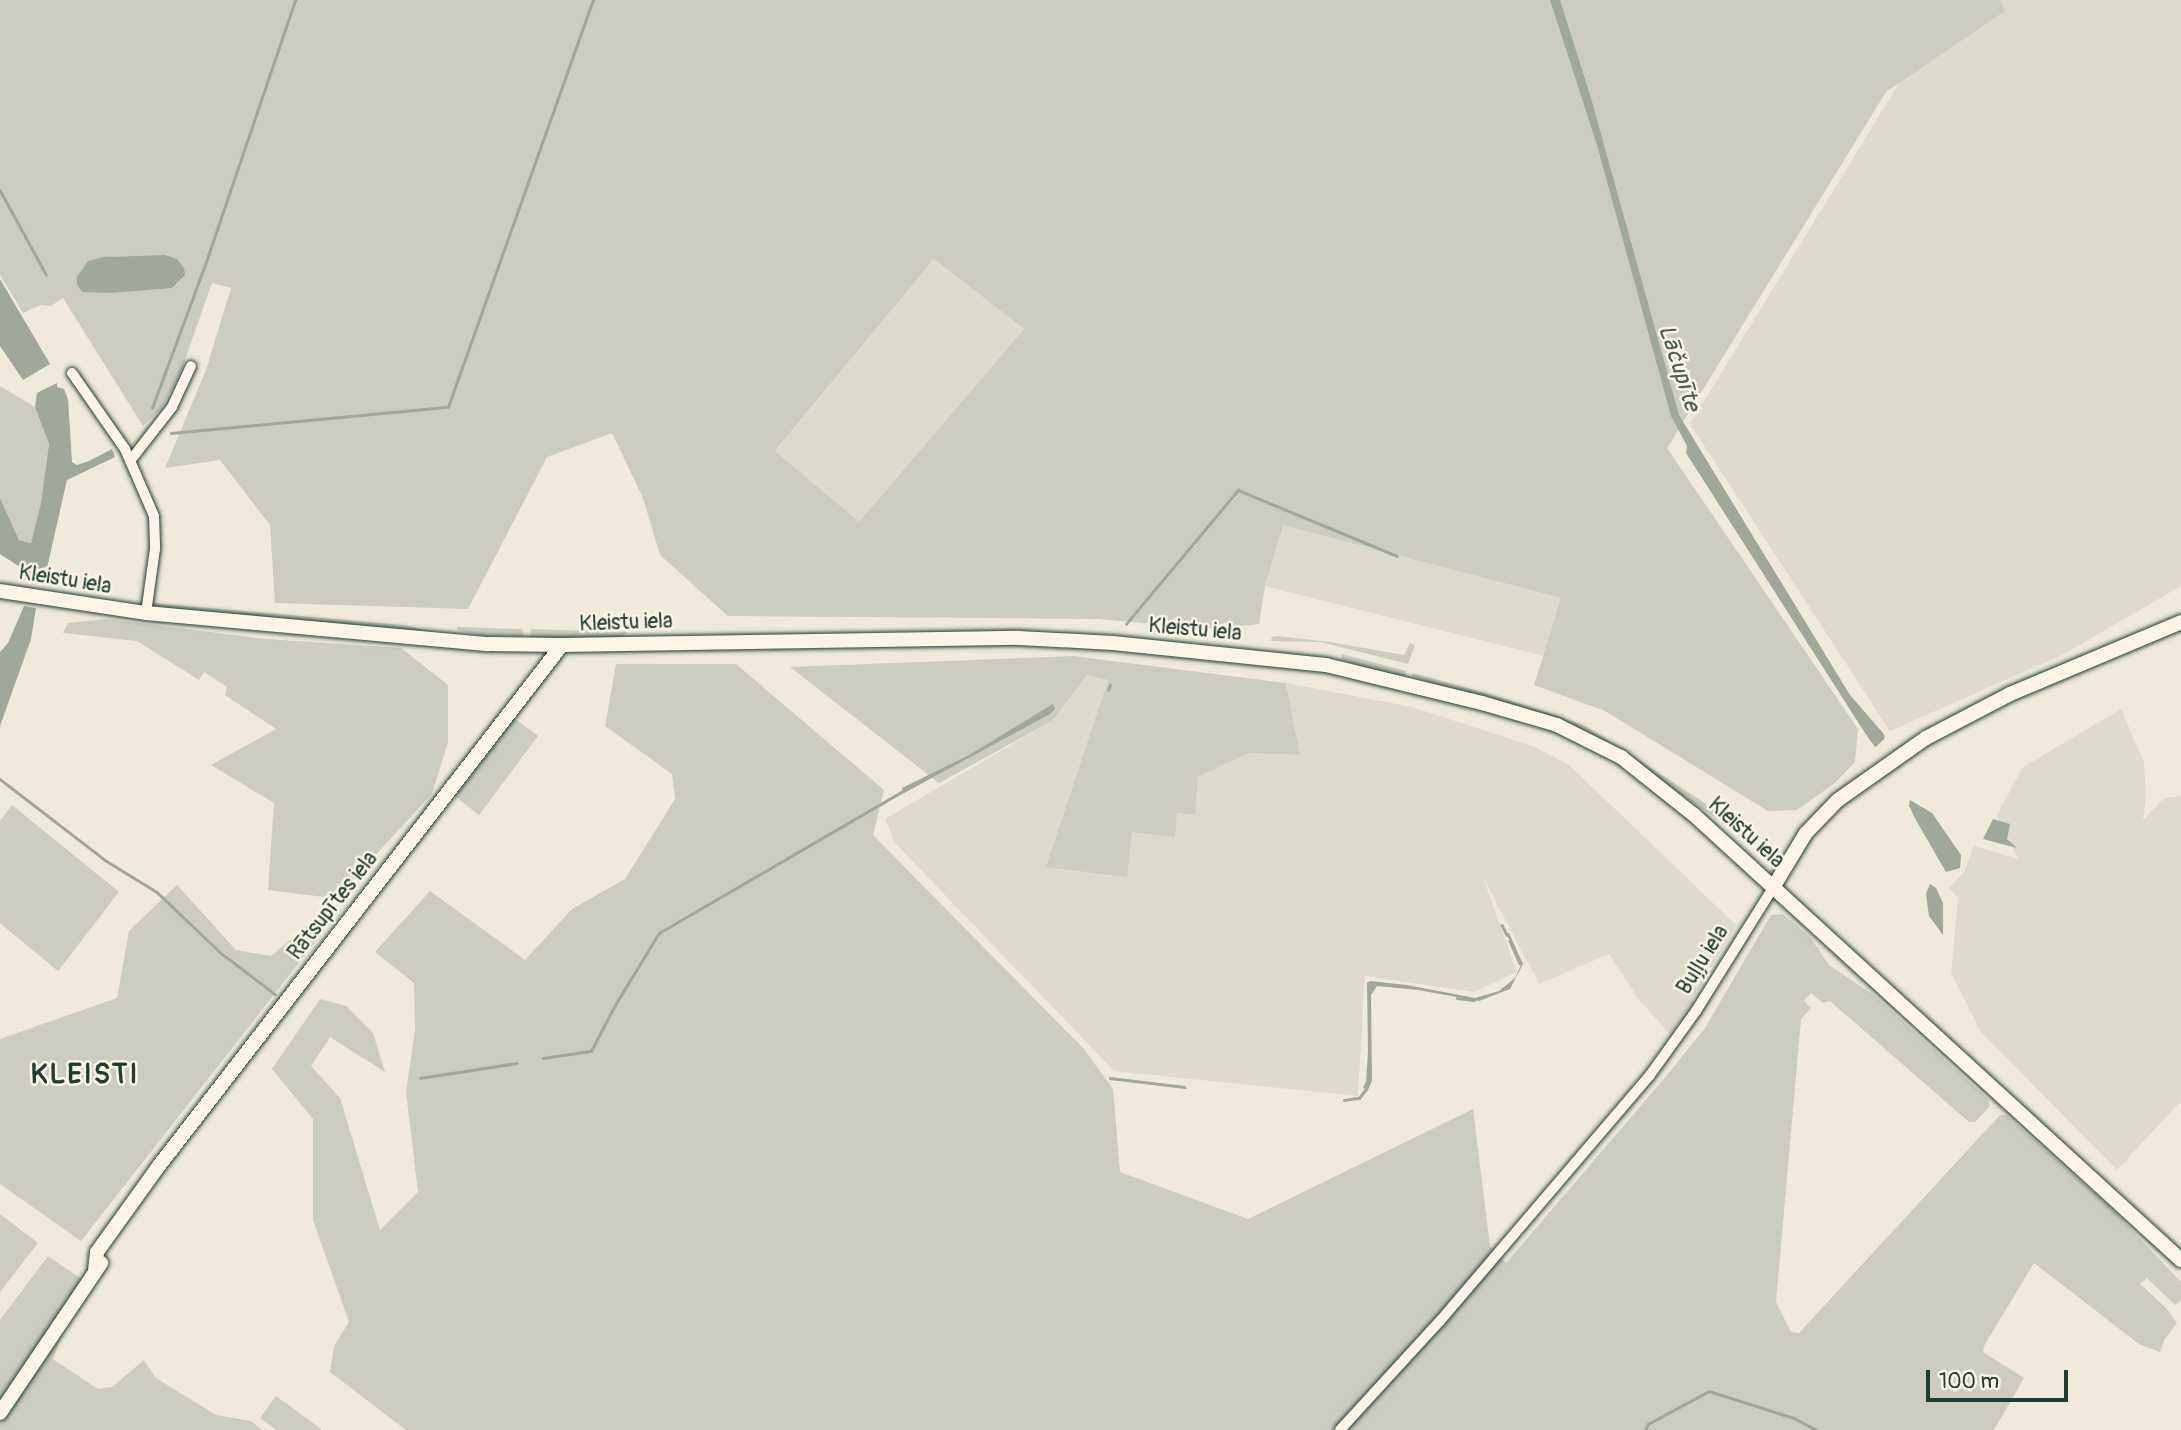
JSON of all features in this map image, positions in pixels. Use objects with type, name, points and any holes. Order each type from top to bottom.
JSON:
[{"type":"main road","name":"Kleistu iela","points":[[0,591],[146,613],[424,639],[562,645],[1019,638],[1223,653],[1339,667],[1557,725],[1598,744],[1667,791],[2181,1260]]},
{"type":"main road","name":"Buļļu iela","points":[[1774,886],[1805,833],[1838,800],[1926,738],[2010,694],[2181,622]]},
{"type":"main road","name":"Rātsupītes iela","points":[[0,1413],[95,1271],[97,1252],[139,1194],[562,645]]},
{"type":"street","points":[[130,461],[172,407],[191,366]]},
{"type":"street","points":[[72,373],[130,461],[153,516],[155,549],[146,613]]},
{"type":"street","name":"Buļļu iela","points":[[1340,1430],[1440,1321],[1650,1075],[1696,1011],[1774,886]]},
{"type":"shaded area","points":[[0,0],[2000,0],[2005,11],[1886,92],[1667,448],[1858,729],[1855,762],[1835,783],[1797,810],[1768,811],[1605,711],[1534,685],[1561,598],[1283,525],[1265,586],[1259,624],[1215,629],[1098,619],[728,616],[660,555],[643,498],[612,433],[547,457],[468,609],[275,603],[270,525],[220,460],[165,468],[206,370],[231,288],[212,283],[179,377],[161,409],[143,426],[63,298],[51,306],[41,305],[23,313],[0,275]],"holes":[[[165,255],[77,285],[76,278],[88,261],[103,257]],[[934,259],[1024,329],[859,522],[775,451]]]},
{"type":"shaded area","name":"Lāčupīte","points":[[1550,0],[1560,0],[1591,98],[1679,415],[1850,695],[1883,733],[1885,738],[1875,747],[1686,453],[1687,446],[1671,416],[1597,145]]},
{"type":"shaded area","points":[[1950,0],[2181,0],[2181,586],[2062,655],[1890,731],[1690,424]]},
{"type":"shaded area","points":[[165,255],[177,259],[184,268],[185,275],[172,288],[109,293],[82,292],[77,285],[76,278],[88,261],[103,257]]},
{"type":"shaded area","points":[[934,259],[1024,329],[859,523],[775,452]]},
{"type":"shaded area","points":[[0,279],[50,364],[23,380],[0,346]]},
{"type":"shaded area","points":[[57,383],[57,387],[64,389],[68,399],[72,462],[77,465],[112,449],[115,457],[67,480],[47,568],[40,579],[25,580],[20,567],[0,554],[0,498],[19,540],[31,543],[41,503],[49,444],[35,407],[37,393]]},
{"type":"shaded area","points":[[0,386],[35,407],[49,444],[41,503],[31,543],[19,540],[0,498]]},
{"type":"shaded area","points":[[1282,524],[1562,598],[1544,656],[1265,586]]},
{"type":"shaded area","points":[[152,603],[405,625],[423,630],[406,632],[161,608]]},
{"type":"shaded area","points":[[24,606],[36,608],[31,639],[0,726],[0,652],[8,643]]},
{"type":"shaded area","points":[[106,619],[266,639],[401,648],[448,685],[448,742],[432,794],[331,903],[324,897],[268,890],[274,803],[211,765],[276,729],[225,695],[227,687],[204,672],[199,680],[137,641],[63,633],[68,623]]},
{"type":"shaded area","points":[[457,627],[522,629],[524,636],[485,636],[457,630]]},
{"type":"shaded area","points":[[531,629],[627,632],[622,638],[530,640]]},
{"type":"shaded area","points":[[1272,637],[1330,642],[1404,655],[1410,643],[1415,645],[1408,664],[1320,642],[1271,641]]},
{"type":"shaded area","points":[[1342,654],[1406,671],[1405,676],[1366,668],[1341,659]]},
{"type":"shaded area","points":[[1073,656],[1286,683],[1300,755],[1248,753],[1198,777],[1195,815],[1177,813],[1175,837],[1132,832],[1127,877],[1046,867],[1108,680],[1087,675],[1052,721],[939,783],[790,667]]},
{"type":"shaded area","points":[[616,664],[736,664],[884,790],[873,835],[1084,1049],[1113,1089],[1120,1172],[1248,1219],[1473,1109],[1490,1246],[1506,1263],[1705,1028],[1771,915],[1783,914],[1810,937],[1829,965],[1875,996],[1988,1099],[1990,1106],[1975,1122],[1969,1122],[1830,1001],[1823,1003],[1811,993],[1804,1001],[1811,1008],[1801,1019],[1776,1302],[1791,1332],[1799,1333],[2000,1115],[2006,1115],[2109,1206],[2181,1282],[2181,1300],[2175,1305],[2147,1278],[2140,1284],[2166,1308],[2177,1323],[2164,1340],[2160,1352],[2139,1344],[2034,1263],[1984,1346],[1983,1352],[2024,1378],[1994,1430],[406,1430],[330,1372],[334,1346],[349,1322],[313,1220],[313,1119],[272,1069],[320,999],[346,1006],[373,1033],[385,1072],[330,1037],[311,1066],[340,1098],[380,1230],[418,1192],[406,1092],[415,1030],[414,983],[375,952],[430,891],[525,960],[572,909],[625,879],[675,799],[672,774],[605,726]]},
{"type":"shaded area","points":[[1413,673],[1490,694],[1584,725],[1705,803],[1717,812],[1717,819],[1612,746],[1550,718],[1412,677]]},
{"type":"shaded area","points":[[1087,675],[1108,680],[1047,867],[1177,813],[1194,815],[1198,777],[1248,753],[1300,755],[1286,683],[1412,707],[1535,747],[1569,765],[1736,925],[1692,1000],[1694,1002],[1688,1012],[1670,1034],[1639,1000],[1609,954],[1539,984],[1482,875],[1517,972],[1474,992],[1365,976],[1358,1096],[1114,1071],[895,843],[885,819],[1052,721]]},
{"type":"shaded area","points":[[1053,704],[1055,709],[1050,714],[904,793],[902,788],[969,755]]},
{"type":"shaded area","points":[[2121,709],[2144,762],[2146,795],[2143,820],[2164,798],[2181,796],[2181,1101],[2117,1170],[1981,1032],[1951,973],[1958,898],[1949,888],[1964,872],[1974,846],[2018,859],[1997,816],[2022,768]]},
{"type":"shaded area","points":[[514,718],[538,736],[479,815],[455,796]]},
{"type":"shaded area","points":[[1910,800],[1932,813],[1961,855],[1960,868],[1946,872],[1909,806]]},
{"type":"shaded area","points":[[12,805],[119,892],[58,971],[0,923],[0,821]]},
{"type":"shaded area","points":[[1993,819],[2010,824],[2007,839],[2017,848],[1983,839]]},
{"type":"shaded area","points":[[1930,884],[1936,888],[1943,903],[1943,935],[1929,916],[1926,894]]},
{"type":"shaded area","points":[[177,885],[236,950],[271,956],[317,917],[330,923],[81,1241],[0,1184],[0,1039],[117,998],[129,931]]},
{"type":"shaded area","points":[[1506,933],[1509,933],[1523,964],[1510,989],[1479,1001],[1377,986],[1371,995],[1372,1081],[1367,1092],[1363,1087],[1366,1082],[1368,1052],[1367,983],[1370,981],[1407,985],[1475,998],[1499,991],[1515,978],[1521,965]]},
{"type":"shaded area","points":[[0,1214],[38,1243],[0,1292]]},
{"type":"shaded area","points":[[48,1256],[83,1280],[53,1359],[98,1389],[112,1387],[144,1360],[156,1378],[216,1415],[251,1421],[262,1430],[0,1430],[0,1320]]},
{"type":"shaded area","points":[[276,1396],[321,1430],[276,1430],[260,1418]]},
{"type":"waterway","points":[[152,408],[207,259],[295,0]]},
{"type":"waterway","points":[[171,433],[448,407],[593,0]]},
{"type":"waterway","points":[[0,190],[46,274]]},
{"type":"waterway","points":[[1126,624],[1238,490],[1397,556]]},
{"type":"waterway","points":[[1108,690],[1110,685]]},
{"type":"waterway","points":[[0,779],[105,860],[157,892],[221,953],[275,994]]},
{"type":"waterway","points":[[543,1058],[591,1051],[615,1005],[659,933],[905,790]]},
{"type":"waterway","points":[[1502,925],[1507,935]]},
{"type":"waterway","points":[[1510,941],[1520,963]]},
{"type":"waterway","points":[[1457,998],[1474,1000]]},
{"type":"waterway","points":[[420,1078],[517,1063]]},
{"type":"waterway","points":[[1110,1078],[1184,1087]]},
{"type":"waterway","points":[[1344,1100],[1359,1098],[1366,1089]]},
{"type":"waterway","points":[[1645,1430],[1648,1424],[1709,1391],[1794,1418],[1817,1430]]},
{"type":"district","name":"KLEISTI","points":[[85,1075]]}]
